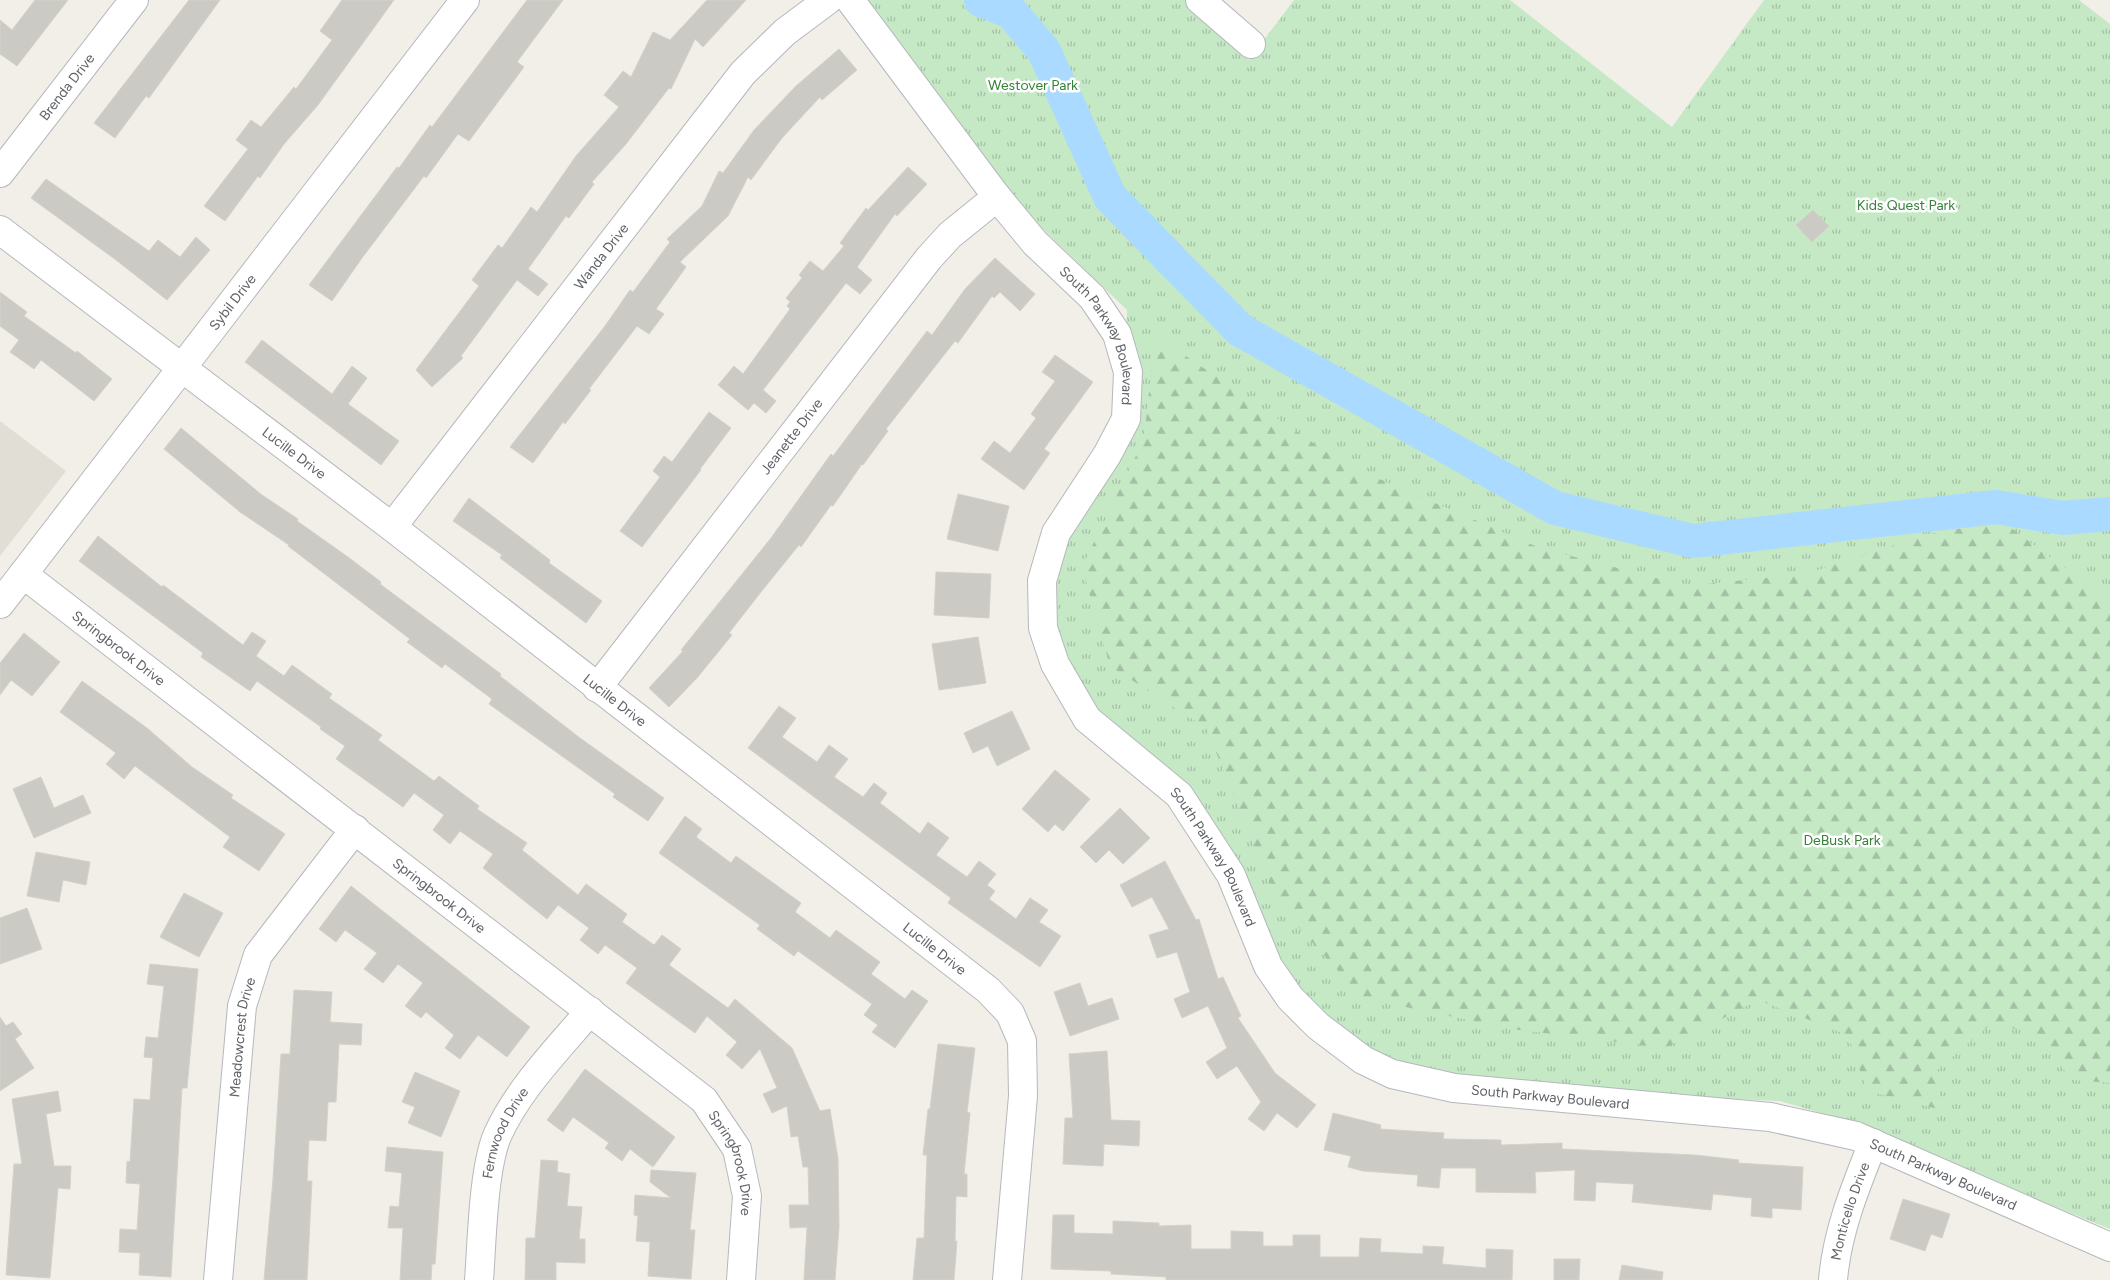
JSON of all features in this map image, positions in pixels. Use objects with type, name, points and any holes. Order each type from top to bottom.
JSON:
[{"type":"street","name":"Brenda Drive","points":[[0,173],[134,0]]},
{"type":"street","name":"Sybil Drive","points":[[0,604],[465,0]]},
{"type":"street","name":"Wanda Drive","points":[[392,527],[743,73],[785,32],[828,0]]},
{"type":"street","name":"South Parkway Boulevard","points":[[850,0],[997,196],[1035,243],[1092,297],[1117,334],[1128,372],[1126,419],[1107,455],[1056,533],[1042,581],[1043,628],[1055,664],[1087,719],[1179,795],[1231,875],[1268,966],[1290,998],[1326,1032],[1363,1060],[1392,1074],[1454,1088],[1770,1117],[1822,1127],[1873,1143],[2110,1247]]},
{"type":"street","points":[[1200,0],[1251,44]]},
{"type":"street","name":"Jeanette Drive","points":[[597,688],[929,258],[950,235],[997,196]]},
{"type":"street","name":"Lucille Drive","points":[[0,230],[392,527],[988,990],[1010,1013],[1022,1041],[1023,1096],[1008,1280]]},
{"type":"street","name":"Springbrook Drive","points":[[23,574],[704,1100],[737,1149],[747,1196],[741,1280]]},
{"type":"street","name":"Meadowcrest Drive","points":[[218,1280],[242,1006],[258,955],[355,829]]},
{"type":"street","name":"Fernwood Drive","points":[[479,1280],[488,1178],[497,1138],[518,1098],[590,1011]]},
{"type":"street","name":"Monticello Drive","points":[[1833,1280],[1836,1253],[1848,1208],[1873,1143]]},
{"type":"shaded area","points":[[0,421],[66,471],[0,556]]},
{"type":"green space","points":[[868,0],[1185,0],[1220,36],[1249,60],[1294,0],[1510,0],[1672,127],[1764,0],[2079,0],[2110,24],[2110,1229],[1842,1119],[1780,1101],[1635,1095],[1456,1075],[1389,1064],[1331,1021],[1307,999],[1272,950],[1255,910],[1072,682],[1053,625],[1056,557],[1123,449],[1127,310],[1020,207],[915,69]]},
{"type":"green space","name":"DeBusk Park","points":[[1155,335],[1344,464],[1540,548],[1687,586],[1806,574],[1925,535],[2002,521],[2110,602],[2110,1083],[2073,1080],[2029,1029],[1986,1028],[1936,1071],[1942,1110],[1867,1091],[1848,1035],[1758,1000],[1666,1048],[1511,1029],[1363,998],[1280,907],[1206,728],[1110,666],[1082,567],[1144,439]]},
{"type":"building","points":[[35,0],[68,0],[17,66],[0,54],[0,20],[12,30]]},
{"type":"building","points":[[189,0],[220,0],[149,98],[146,96],[115,138],[94,123]]},
{"type":"building","points":[[342,0],[394,0],[318,105],[284,144],[260,178],[258,176],[225,221],[204,206],[248,149],[236,140],[251,120],[261,127],[294,87],[296,89],[332,40],[320,31]]},
{"type":"building","points":[[527,0],[563,0],[517,62],[524,67],[469,141],[458,134],[426,178],[424,176],[362,258],[332,301],[309,285],[397,167],[399,168],[430,125],[432,127]]},
{"type":"building","points":[[707,0],[746,0],[703,47],[695,39],[671,89],[669,88],[626,144],[592,182],[594,184],[569,218],[566,216],[528,269],[548,284],[538,296],[517,280],[461,356],[463,358],[432,387],[416,370],[479,286],[472,280],[498,245],[502,248],[531,207],[537,212],[576,156],[619,107],[604,95],[623,71],[631,77],[653,32],[670,40]]},
{"type":"building","points":[[839,49],[857,70],[822,100],[820,97],[782,138],[751,180],[748,177],[728,216],[680,262],[686,267],[656,309],[664,314],[649,334],[637,326],[589,389],[591,390],[565,424],[563,422],[533,463],[510,447],[605,326],[630,290],[633,292],[670,242],[667,239],[702,206],[719,171],[723,173],[754,130],[796,86]]},
{"type":"building","points":[[908,167],[927,184],[897,216],[895,214],[857,267],[872,280],[860,294],[846,283],[763,390],[776,401],[766,413],[754,403],[748,410],[718,385],[734,366],[743,374],[790,309],[787,306],[790,302],[786,298],[802,278],[799,275],[810,261],[823,271],[844,246],[840,243],[866,208],[868,210]]},
{"type":"building","points":[[46,179],[149,251],[158,240],[180,257],[196,237],[210,250],[167,300],[31,198]]},
{"type":"building","points":[[1813,210],[1829,226],[1812,242],[1796,225]]},
{"type":"building","points":[[995,258],[1035,294],[1020,311],[1000,292],[994,298],[992,296],[958,343],[955,341],[886,429],[888,431],[833,506],[831,505],[801,547],[799,545],[729,633],[732,635],[697,678],[669,707],[649,688],[683,651],[681,650],[771,538],[831,454],[833,456],[927,331],[932,335],[965,289]]},
{"type":"building","points":[[0,292],[27,312],[24,316],[76,353],[77,351],[112,379],[94,401],[41,360],[34,369],[10,352],[19,340],[0,326]]},
{"type":"building","points":[[262,340],[332,394],[352,366],[367,378],[348,404],[399,441],[381,465],[245,362]]},
{"type":"building","points":[[1055,355],[1093,382],[1044,449],[1050,453],[1024,490],[981,459],[994,441],[1010,453],[1036,418],[1031,414],[1055,381],[1042,372]]},
{"type":"building","points":[[709,412],[731,428],[642,547],[620,531],[660,477],[653,471],[664,456],[672,462]]},
{"type":"building","points":[[181,428],[262,495],[298,519],[297,521],[381,582],[380,584],[501,674],[500,676],[580,738],[664,798],[648,821],[613,797],[615,794],[489,704],[492,699],[445,664],[442,668],[407,642],[410,639],[289,545],[240,512],[164,449]]},
{"type":"building","points":[[958,494],[1009,506],[998,551],[947,539]]},
{"type":"building","points":[[469,498],[550,560],[549,563],[602,601],[586,623],[500,558],[502,555],[453,521]]},
{"type":"building","points":[[98,536],[162,587],[163,585],[243,645],[252,632],[266,641],[256,656],[284,676],[292,665],[332,694],[329,698],[382,735],[378,740],[434,781],[439,776],[479,806],[477,809],[527,843],[522,850],[578,895],[586,884],[627,914],[622,922],[654,945],[662,935],[681,949],[669,965],[728,1008],[735,999],[792,1048],[820,1111],[830,1109],[838,1159],[839,1227],[835,1280],[804,1280],[807,1227],[790,1228],[789,1205],[809,1205],[808,1167],[803,1167],[798,1136],[791,1137],[787,1106],[772,1113],[763,1094],[777,1088],[760,1049],[742,1069],[726,1055],[737,1042],[707,1016],[695,1033],[626,983],[637,968],[605,945],[598,954],[580,940],[589,928],[558,905],[547,919],[483,868],[493,854],[460,831],[450,844],[433,830],[444,815],[414,793],[403,807],[336,759],[345,746],[320,729],[321,727],[257,681],[250,691],[201,657],[203,653],[79,561]]},
{"type":"building","points":[[936,572],[991,574],[989,618],[934,615]]},
{"type":"building","points":[[24,633],[60,662],[32,696],[11,680],[0,695],[0,663]]},
{"type":"building","points":[[978,637],[986,683],[939,690],[932,644]]},
{"type":"building","points":[[82,681],[147,728],[192,767],[233,795],[231,798],[285,834],[259,871],[223,847],[230,837],[135,766],[124,779],[106,764],[116,753],[60,712]]},
{"type":"building","points":[[779,706],[796,718],[782,737],[817,762],[829,745],[848,759],[834,777],[863,797],[874,783],[887,793],[880,803],[920,834],[928,822],[949,838],[936,855],[967,877],[979,861],[996,874],[987,885],[995,891],[989,899],[1016,919],[1030,898],[1048,910],[1039,922],[1061,936],[1040,967],[948,903],[951,898],[748,748]]},
{"type":"building","points":[[1012,711],[1030,749],[997,766],[988,746],[973,753],[964,733]]},
{"type":"building","points":[[1055,770],[1090,799],[1063,831],[1055,824],[1048,832],[1022,809]]},
{"type":"building","points":[[41,777],[54,808],[83,795],[91,813],[34,838],[13,789]]},
{"type":"building","points":[[1120,808],[1150,838],[1123,864],[1109,850],[1096,863],[1080,847]]},
{"type":"building","points":[[685,816],[702,829],[696,837],[731,863],[736,856],[801,903],[795,912],[830,938],[836,930],[880,962],[871,974],[905,999],[912,990],[928,1001],[895,1048],[872,1032],[878,1025],[864,1015],[872,1004],[798,951],[794,956],[757,929],[760,925],[659,853]]},
{"type":"building","points":[[36,852],[90,862],[86,885],[63,880],[59,902],[27,896]]},
{"type":"building","points":[[1165,861],[1196,920],[1199,919],[1218,979],[1223,977],[1241,1016],[1238,1018],[1275,1073],[1316,1105],[1297,1128],[1277,1113],[1264,1131],[1248,1119],[1261,1102],[1237,1066],[1217,1079],[1206,1062],[1227,1048],[1208,1006],[1182,1018],[1174,999],[1190,992],[1177,952],[1157,958],[1149,935],[1169,929],[1152,897],[1132,907],[1120,885]]},
{"type":"building","points":[[351,886],[530,1027],[507,1057],[478,1035],[460,1059],[445,1048],[454,1035],[426,1012],[421,1018],[405,1006],[423,983],[398,964],[383,983],[364,969],[377,953],[345,930],[336,942],[319,929]]},
{"type":"building","points":[[184,893],[223,913],[199,957],[160,937]]},
{"type":"building","points":[[27,908],[42,949],[0,964],[0,918]]},
{"type":"building","points":[[150,964],[198,969],[187,1088],[182,1088],[171,1277],[139,1275],[140,1253],[119,1252],[120,1229],[137,1230],[140,1184],[126,1183],[127,1161],[130,1162],[134,1099],[150,1100],[153,1058],[144,1057],[146,1037],[158,1038],[164,986],[147,984]]},
{"type":"building","points":[[1080,983],[1088,1006],[1112,998],[1119,1019],[1070,1036],[1054,992]]},
{"type":"building","points":[[294,990],[332,992],[330,1022],[362,1024],[361,1045],[339,1044],[336,1102],[328,1102],[326,1141],[309,1140],[307,1181],[312,1181],[307,1280],[264,1280],[281,1054],[290,1054]]},
{"type":"building","points":[[0,1017],[6,1026],[13,1022],[22,1034],[15,1039],[34,1068],[0,1091]]},
{"type":"building","points":[[938,1044],[975,1048],[967,1112],[970,1113],[964,1174],[967,1174],[967,1197],[956,1196],[955,1241],[957,1241],[954,1280],[913,1280],[917,1238],[924,1238],[927,1155],[923,1155]]},
{"type":"building","points":[[1107,1051],[1111,1120],[1140,1121],[1139,1146],[1104,1144],[1103,1166],[1063,1164],[1065,1118],[1073,1118],[1069,1054]]},
{"type":"building","points":[[585,1069],[675,1137],[653,1167],[630,1149],[622,1161],[605,1148],[609,1143],[573,1117],[563,1132],[547,1120]]},
{"type":"building","points":[[415,1072],[460,1091],[441,1137],[408,1123],[415,1107],[402,1102]]},
{"type":"building","points":[[58,1091],[61,1111],[46,1114],[54,1166],[71,1166],[70,1189],[58,1188],[50,1278],[6,1275],[14,1164],[22,1164],[12,1099]]},
{"type":"building","points":[[1333,1113],[1381,1125],[1380,1129],[1444,1133],[1443,1139],[1501,1140],[1501,1145],[1562,1143],[1562,1149],[1695,1155],[1739,1160],[1738,1163],[1803,1167],[1801,1210],[1772,1208],[1772,1218],[1751,1216],[1752,1198],[1713,1194],[1711,1210],[1632,1202],[1634,1184],[1596,1182],[1595,1201],[1574,1200],[1575,1170],[1535,1172],[1536,1193],[1476,1192],[1476,1168],[1441,1168],[1439,1188],[1417,1186],[1418,1175],[1363,1171],[1348,1167],[1351,1156],[1324,1150]]},
{"type":"building","points":[[387,1147],[443,1152],[435,1264],[432,1264],[431,1280],[400,1280],[403,1228],[388,1228],[390,1206],[399,1207],[402,1173],[385,1171]]},
{"type":"building","points":[[541,1160],[558,1161],[557,1172],[570,1174],[567,1206],[582,1207],[579,1239],[585,1239],[585,1263],[556,1262],[556,1280],[525,1280],[526,1238],[535,1238]]},
{"type":"building","points":[[651,1170],[696,1173],[690,1230],[695,1230],[691,1279],[648,1276],[650,1242],[636,1241],[638,1216],[634,1215],[635,1195],[671,1198],[650,1182]]},
{"type":"building","points":[[1903,1199],[1950,1214],[1942,1238],[1931,1234],[1925,1251],[1890,1239]]},
{"type":"building","points":[[1053,1215],[1074,1215],[1074,1233],[1113,1234],[1113,1221],[1159,1223],[1159,1226],[1191,1225],[1191,1249],[1231,1249],[1231,1231],[1263,1232],[1263,1246],[1293,1246],[1293,1235],[1320,1235],[1320,1257],[1359,1257],[1360,1238],[1381,1239],[1380,1252],[1423,1254],[1423,1246],[1444,1247],[1442,1264],[1486,1268],[1486,1249],[1513,1250],[1512,1280],[1166,1280],[1166,1277],[1111,1274],[1111,1271],[1051,1269]]},
{"type":"building","points":[[1554,1259],[1580,1259],[1579,1280],[1554,1280]]},
{"type":"building","points":[[1622,1265],[1663,1272],[1662,1280],[1619,1280]]},
{"type":"waterway","points":[[981,0],[1011,12],[1044,51],[1110,197],[1240,330],[1555,508],[1693,541],[1996,507],[2063,518],[2110,514]]},
{"type":"park label","name":"Westover Park","points":[[1033,85]]},
{"type":"park label","name":"Kids Quest Park","points":[[1906,205]]}]
